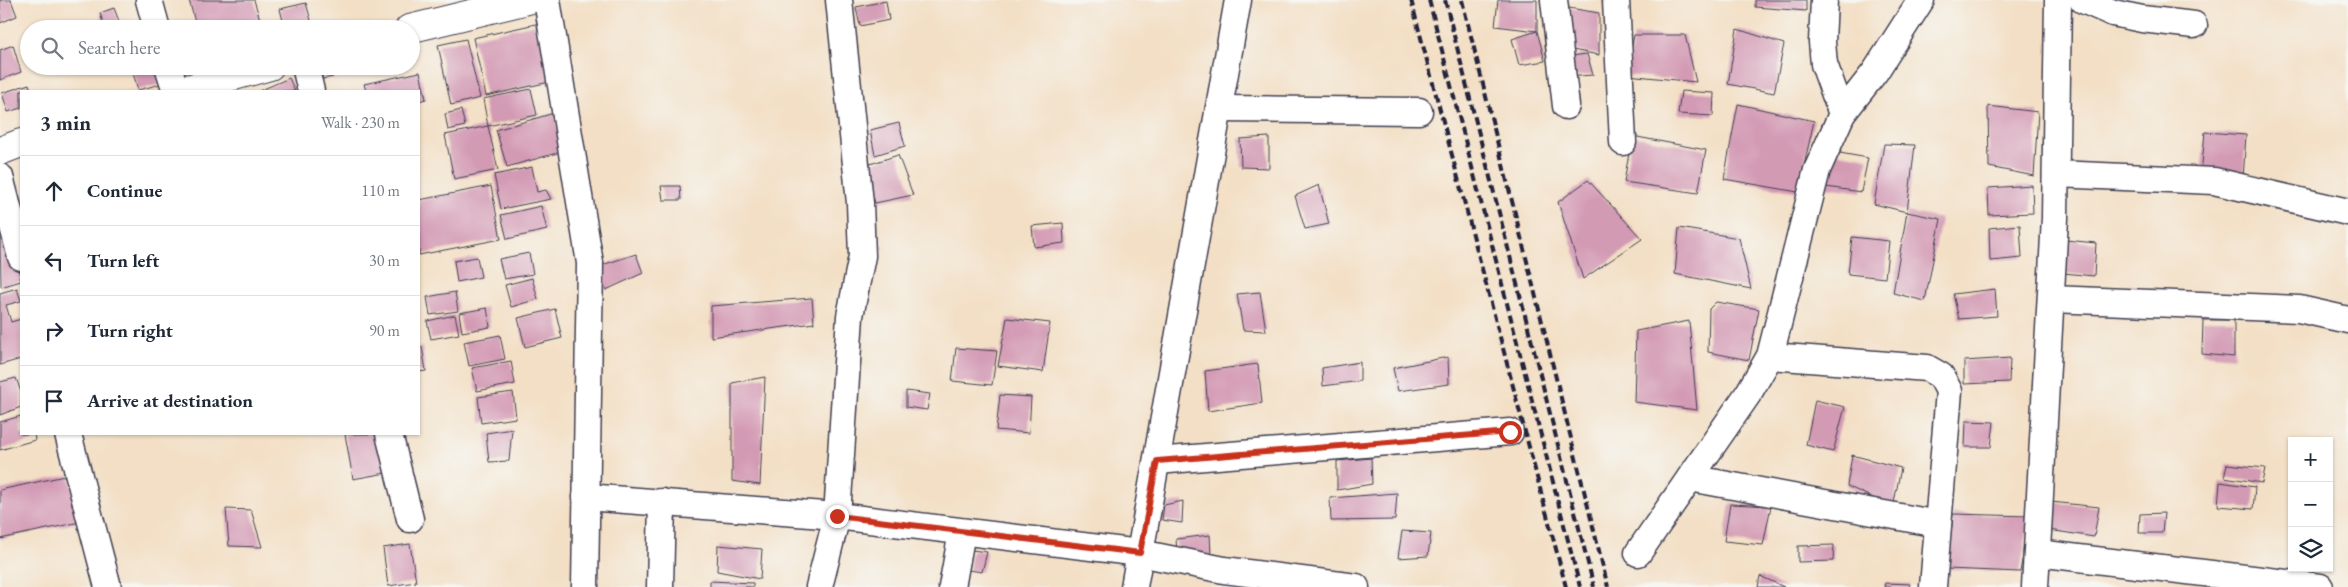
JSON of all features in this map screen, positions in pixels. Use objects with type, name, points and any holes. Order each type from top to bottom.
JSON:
[{"type":"street","points":[[148,0],[154,20]]},
{"type":"street","points":[[420,26],[528,0]]},
{"type":"street","points":[[547,0],[590,263],[585,587]]},
{"type":"street","points":[[819,587],[837,516],[850,316],[862,256],[860,203],[839,0]]},
{"type":"street","points":[[1134,587],[1238,0]]},
{"type":"street","points":[[1554,0],[1566,106]]},
{"type":"street","points":[[1616,0],[1623,142]]},
{"type":"street","points":[[1824,0],[1822,42],[1824,64],[1842,114]]},
{"type":"street","points":[[1638,553],[1748,394],[1770,356],[1817,170],[1842,114],[1875,72],[1921,0]]},
{"type":"street","points":[[2035,587],[2056,174],[2058,0]]},
{"type":"street","points":[[2083,0],[2113,13],[2142,20],[2194,26]]},
{"type":"street","points":[[171,75],[176,90]]},
{"type":"street","points":[[184,90],[238,75]]},
{"type":"street","points":[[307,75],[311,90]]},
{"type":"street","points":[[1219,109],[1419,111]]},
{"type":"street","points":[[0,152],[20,143]]},
{"type":"street","points":[[2056,174],[2214,181],[2348,212]]},
{"type":"street","points":[[0,177],[20,253]]},
{"type":"street","points":[[2051,299],[2299,310],[2348,320]]},
{"type":"street","points":[[1770,356],[1927,368],[1941,376],[1949,391],[1933,587]]},
{"type":"street","points":[[1157,461],[1510,432]]},
{"type":"street","points":[[68,435],[108,587]]},
{"type":"street","points":[[389,435],[410,519]]},
{"type":"street","points":[[1690,478],[1938,524]]},
{"type":"street","points":[[586,497],[837,516],[1140,553],[1224,570],[1356,587]]},
{"type":"street","points":[[660,587],[662,502]]},
{"type":"street","points":[[952,587],[962,532]]},
{"type":"street","points":[[2036,553],[2320,587]]},
{"type":"building","points":[[0,0],[11,0],[17,16],[0,23]]},
{"type":"building","points":[[189,0],[254,0],[260,20],[195,20]]},
{"type":"building","points":[[1498,0],[1537,0],[1537,31],[1495,26]]},
{"type":"building","points":[[1755,0],[1806,0],[1806,11],[1755,7]]},
{"type":"building","points":[[886,1],[889,20],[860,26],[856,7]]},
{"type":"building","points":[[306,3],[311,20],[283,20],[280,9]]},
{"type":"building","points":[[1563,7],[1599,13],[1599,55],[1567,49]]},
{"type":"building","points":[[114,8],[119,20],[102,20],[100,13]]},
{"type":"building","points":[[540,23],[554,81],[486,96],[473,38]]},
{"type":"building","points":[[1737,29],[1784,44],[1774,93],[1728,84]]},
{"type":"building","points":[[1537,31],[1545,61],[1519,65],[1512,39]]},
{"type":"building","points":[[1634,35],[1685,35],[1696,82],[1627,75]]},
{"type":"building","points":[[466,39],[480,98],[451,105],[438,45]]},
{"type":"building","points":[[13,45],[20,72],[0,80],[0,50]]},
{"type":"building","points":[[1587,54],[1593,75],[1567,77],[1564,57]]},
{"type":"building","points":[[420,72],[426,99],[420,101],[420,90],[366,90],[364,84],[406,75],[420,75]]},
{"type":"building","points":[[134,75],[159,75],[161,84],[138,90]]},
{"type":"building","points":[[321,75],[332,75],[333,77],[323,79]]},
{"type":"building","points":[[289,78],[295,90],[261,90]]},
{"type":"building","points":[[29,84],[31,90],[20,90],[20,108],[8,112],[2,93]]},
{"type":"building","points":[[531,89],[537,115],[488,126],[483,99]]},
{"type":"building","points":[[1681,91],[1714,93],[1713,116],[1678,114]]},
{"type":"building","points":[[1738,104],[1814,121],[1798,192],[1724,179]]},
{"type":"building","points":[[1988,106],[2038,112],[2034,176],[1989,167]]},
{"type":"building","points":[[461,110],[465,126],[448,130],[445,114]]},
{"type":"building","points":[[554,113],[564,151],[507,167],[496,130]]},
{"type":"building","points":[[899,123],[905,146],[875,155],[870,130]]},
{"type":"building","points":[[488,126],[498,170],[454,179],[445,135]]},
{"type":"building","points":[[2205,132],[2246,135],[2243,179],[2201,175]]},
{"type":"building","points":[[1632,136],[1706,150],[1698,193],[1624,182]]},
{"type":"building","points":[[1269,137],[1269,168],[1241,167],[1240,139]]},
{"type":"building","points":[[1884,144],[1915,145],[1907,212],[1874,204]]},
{"type":"building","points":[[1834,152],[1868,158],[1861,192],[1826,187]]},
{"type":"building","points":[[898,155],[913,195],[875,203],[864,166]]},
{"type":"building","points":[[532,167],[537,192],[546,190],[551,199],[501,209],[494,175]]},
{"type":"building","points":[[1588,180],[1642,239],[1583,279],[1558,202]]},
{"type":"building","points":[[1319,185],[1329,224],[1305,229],[1295,196]]},
{"type":"building","points":[[2032,185],[2033,213],[1989,215],[1988,188]]},
{"type":"building","points":[[491,186],[501,239],[420,255],[420,200]]},
{"type":"building","points":[[661,186],[680,186],[681,200],[663,200]]},
{"type":"building","points":[[541,206],[547,230],[507,239],[501,215]]},
{"type":"building","points":[[1907,212],[1941,219],[1925,301],[1893,293]]},
{"type":"building","points":[[1063,223],[1064,243],[1034,247],[1032,226]]},
{"type":"building","points":[[2020,225],[2022,258],[1990,261],[1989,228]]},
{"type":"building","points":[[1679,228],[1739,238],[1751,289],[1675,274]]},
{"type":"building","points":[[8,232],[20,277],[20,281],[1,287],[0,234]]},
{"type":"building","points":[[1852,237],[1889,241],[1885,278],[1848,274]]},
{"type":"building","points":[[2045,238],[2096,243],[2094,276],[2042,271]]},
{"type":"building","points":[[529,253],[533,274],[504,279],[499,259]]},
{"type":"building","points":[[636,254],[643,273],[606,290],[596,267]]},
{"type":"building","points":[[477,257],[481,277],[457,282],[454,261]]},
{"type":"building","points":[[532,278],[538,299],[511,307],[505,285]]},
{"type":"building","points":[[17,288],[20,298],[20,301],[6,305],[11,322],[20,319],[20,359],[0,365],[0,293]]},
{"type":"building","points":[[1995,289],[1997,316],[1959,319],[1953,294]]},
{"type":"building","points":[[455,292],[458,311],[430,315],[427,297]]},
{"type":"building","points":[[1260,292],[1266,331],[1243,330],[1237,294]]},
{"type":"building","points":[[812,298],[814,323],[711,337],[711,306]]},
{"type":"building","points":[[1716,302],[1759,309],[1749,360],[1708,352],[1709,309]]},
{"type":"building","points":[[487,308],[490,327],[462,332],[459,313]]},
{"type":"building","points":[[555,309],[562,338],[525,347],[518,318]]},
{"type":"building","points":[[455,315],[459,334],[431,339],[427,321]]},
{"type":"building","points":[[1007,318],[1050,323],[1043,372],[998,366]]},
{"type":"building","points":[[2203,320],[2234,320],[2234,357],[2202,354]]},
{"type":"building","points":[[1689,321],[1697,410],[1634,402],[1636,331]]},
{"type":"building","points":[[500,335],[505,359],[469,366],[464,342]]},
{"type":"building","points":[[420,347],[422,347],[426,371],[420,372]]},
{"type":"building","points":[[956,348],[997,351],[992,385],[952,381]]},
{"type":"building","points":[[1448,357],[1449,384],[1398,391],[1393,368]]},
{"type":"building","points":[[2010,358],[2009,382],[1964,384],[1964,361]]},
{"type":"building","points":[[511,361],[515,384],[477,391],[472,368]]},
{"type":"building","points":[[1360,362],[1360,381],[1323,386],[1322,368]]},
{"type":"building","points":[[1258,364],[1262,403],[1208,411],[1205,371]]},
{"type":"building","points":[[765,377],[760,485],[732,481],[732,383]]},
{"type":"building","points":[[16,378],[20,389],[20,407],[0,415],[0,382]]},
{"type":"building","points":[[906,391],[930,394],[927,410],[906,407]]},
{"type":"building","points":[[513,392],[516,418],[481,423],[478,397]]},
{"type":"building","points":[[1000,395],[1031,397],[1029,433],[996,430]]},
{"type":"building","points":[[1815,400],[1845,407],[1833,452],[1806,445]]},
{"type":"building","points":[[20,416],[20,435],[34,435],[35,440],[0,450],[0,422]]},
{"type":"building","points":[[1966,421],[1994,422],[1991,447],[1965,447]]},
{"type":"building","points":[[512,429],[509,461],[489,462],[486,433]]},
{"type":"building","points":[[345,435],[379,435],[386,473],[353,479]]},
{"type":"building","points":[[1852,455],[1901,468],[1893,507],[1847,486]]},
{"type":"building","points":[[1371,458],[1372,484],[1337,490],[1337,461]]},
{"type":"building","points":[[2227,464],[2265,468],[2262,483],[2224,477]]},
{"type":"building","points":[[69,475],[80,522],[0,539],[0,490]]},
{"type":"building","points":[[2220,482],[2255,487],[2253,509],[2218,506]]},
{"type":"building","points":[[1397,493],[1395,520],[1331,521],[1330,498]]},
{"type":"building","points":[[1183,501],[1182,523],[1162,520],[1164,505]]},
{"type":"building","points":[[2051,502],[2099,507],[2094,537],[2049,530]]},
{"type":"building","points":[[1730,504],[1771,506],[1763,545],[1724,541]]},
{"type":"building","points":[[226,509],[251,510],[262,547],[229,546]]},
{"type":"building","points":[[2164,513],[2162,533],[2139,533],[2140,514]]},
{"type":"building","points":[[1953,514],[2030,516],[2020,572],[1947,569]]},
{"type":"building","points":[[1402,531],[1431,533],[1428,556],[1398,558]]},
{"type":"building","points":[[1210,535],[1211,555],[1177,553],[1176,539]]},
{"type":"building","points":[[410,544],[416,582],[388,586],[383,548]]},
{"type":"building","points":[[718,545],[762,549],[760,579],[717,571]]},
{"type":"building","points":[[1834,545],[1833,561],[1798,562],[1798,546]]},
{"type":"building","points":[[972,550],[987,552],[982,572],[969,570]]},
{"type":"building","points":[[1760,576],[1784,587],[1758,587]]},
{"type":"building","points":[[710,581],[753,583],[753,587],[710,587]]},
{"type":"building","points":[[1885,583],[1910,584],[1909,587],[1884,587]]},
{"type":"railway","points":[[1411,0],[1566,587]]},
{"type":"railway","points":[[1429,0],[1580,587]]},
{"type":"railway","points":[[1445,0],[1594,587]]},
{"type":"railway","points":[[1462,0],[1608,587]]},
{"type":"route","points":[[837,516],[1140,553],[1157,461],[1510,432]]}]
